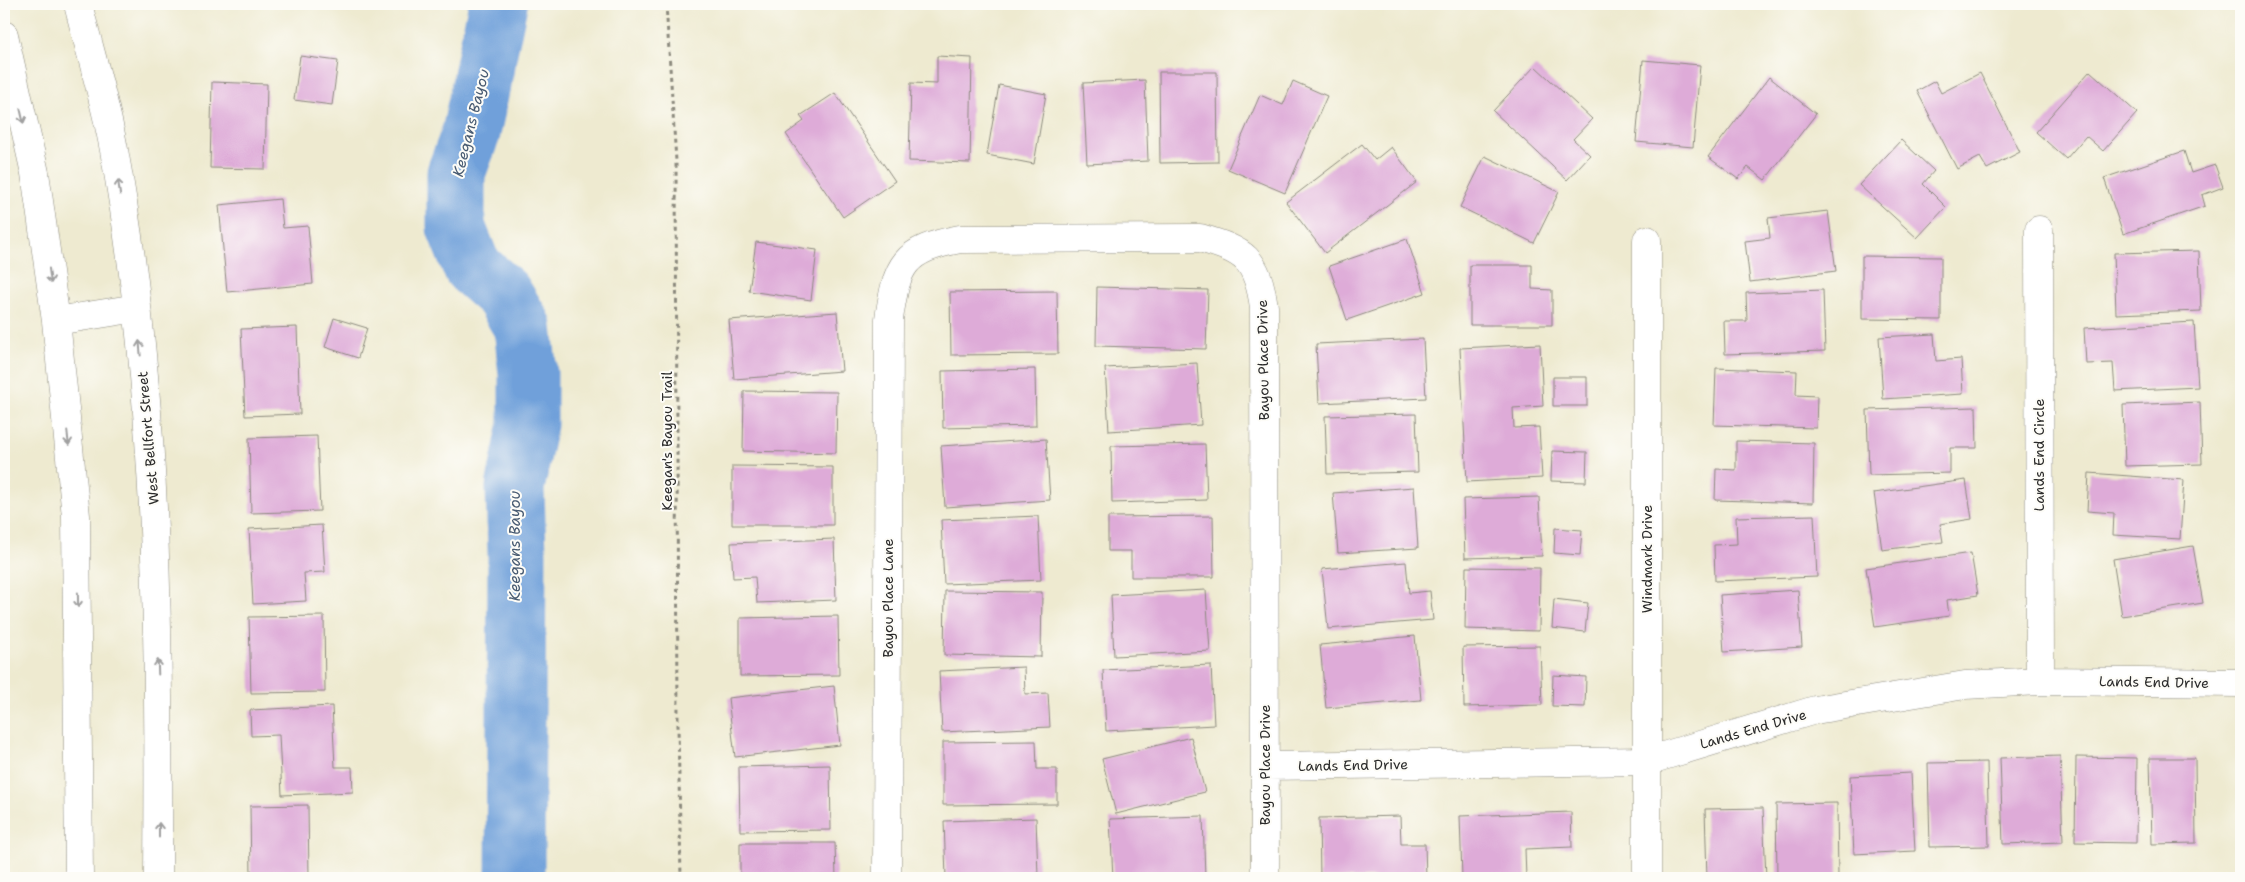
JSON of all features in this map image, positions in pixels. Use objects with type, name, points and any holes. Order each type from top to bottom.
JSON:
[{"type":"street","name":"West Bellfort Street","points":[[78,4],[114,149],[137,308],[154,508],[160,707],[158,878]]},
{"type":"street","points":[[4,35],[35,173],[56,322],[76,516],[79,878]]},
{"type":"street","name":"Lands End Circle","points":[[2039,230],[2040,681]]},
{"type":"street","name":"Bayou Place Drive","points":[[889,319],[894,282],[908,258],[931,245],[960,239],[1200,238],[1228,246],[1244,255],[1260,280],[1264,307],[1265,878]]},
{"type":"street","name":"Windmark Drive","points":[[1647,878],[1648,240]]},
{"type":"street","points":[[56,322],[137,308]]},
{"type":"street","name":"Bayou Place Lane","points":[[887,878],[889,319]]},
{"type":"street","name":"Lands End Drive","points":[[1266,766],[1647,761],[1815,710],[1965,685],[2040,681],[2241,684]]},
{"type":"path","name":"Keegan's Bayou Trail","points":[[666,4],[677,191],[678,727],[681,878]]},
{"type":"building","points":[[300,56],[338,61],[332,105],[294,100]]},
{"type":"building","points":[[937,56],[972,58],[970,163],[909,161],[911,83],[937,84]]},
{"type":"building","points":[[1643,60],[1700,65],[1693,147],[1636,142]]},
{"type":"building","points":[[1535,66],[1592,119],[1573,139],[1590,155],[1567,180],[1493,111]]},
{"type":"building","points":[[2090,71],[2137,113],[2103,151],[2086,136],[2066,159],[2036,132]]},
{"type":"building","points":[[1159,72],[1217,72],[1218,162],[1160,163]]},
{"type":"building","points":[[1980,73],[2020,152],[1987,169],[1980,157],[1957,169],[1917,91],[1935,81],[1941,93]]},
{"type":"building","points":[[1769,77],[1816,114],[1765,180],[1748,167],[1738,179],[1708,157]]},
{"type":"building","points":[[1145,80],[1148,161],[1087,164],[1083,83]]},
{"type":"building","points":[[1293,81],[1327,96],[1285,193],[1228,169],[1260,95],[1283,105]]},
{"type":"building","points":[[212,82],[267,84],[265,169],[210,168]]},
{"type":"building","points":[[999,85],[1046,94],[1034,164],[987,155]]},
{"type":"building","points":[[835,93],[895,181],[843,217],[786,134],[804,121],[800,116]]},
{"type":"building","points":[[1901,140],[1934,171],[1923,184],[1946,207],[1917,238],[1859,185]]},
{"type":"building","points":[[1362,144],[1375,160],[1391,147],[1417,182],[1325,253],[1286,202]]},
{"type":"building","points":[[2184,151],[2191,173],[2215,165],[2223,187],[2202,195],[2205,206],[2123,234],[2104,178]]},
{"type":"building","points":[[1485,156],[1559,192],[1534,243],[1460,207]]},
{"type":"building","points":[[280,199],[283,228],[308,226],[313,284],[227,292],[219,205]]},
{"type":"building","points":[[1828,211],[1836,271],[1750,282],[1745,241],[1770,238],[1768,218]]},
{"type":"building","points":[[1407,239],[1425,293],[1347,320],[1329,266]]},
{"type":"building","points":[[756,242],[817,250],[811,300],[749,291]]},
{"type":"building","points":[[2199,251],[2201,311],[2116,314],[2114,253]]},
{"type":"building","points":[[1862,256],[1941,257],[1941,320],[1862,319]]},
{"type":"building","points":[[1470,265],[1532,265],[1532,289],[1552,290],[1552,325],[1470,325]]},
{"type":"building","points":[[1097,287],[1208,290],[1206,349],[1096,346]]},
{"type":"building","points":[[1823,290],[1825,351],[1725,354],[1724,321],[1747,321],[1746,293]]},
{"type":"building","points":[[1057,291],[1058,354],[951,355],[950,292]]},
{"type":"building","points":[[837,312],[842,371],[734,379],[729,320]]},
{"type":"building","points":[[334,318],[367,328],[358,358],[325,347]]},
{"type":"building","points":[[2194,322],[2198,387],[2115,391],[2113,363],[2086,364],[2084,328]]},
{"type":"building","points":[[297,327],[300,414],[245,416],[241,329]]},
{"type":"building","points":[[1934,334],[1936,361],[1961,359],[1963,394],[1883,399],[1879,337]]},
{"type":"building","points":[[1423,339],[1426,398],[1319,403],[1316,344]]},
{"type":"building","points":[[1540,344],[1543,406],[1513,408],[1514,428],[1539,427],[1542,478],[1467,482],[1460,348]]},
{"type":"building","points":[[1197,363],[1201,425],[1109,431],[1105,368]]},
{"type":"building","points":[[1716,368],[1797,371],[1796,395],[1817,396],[1816,428],[1714,425]]},
{"type":"building","points":[[1035,369],[1036,426],[943,428],[942,371]]},
{"type":"building","points":[[1553,377],[1587,377],[1587,406],[1553,406]]},
{"type":"building","points":[[744,391],[837,392],[836,453],[743,451]]},
{"type":"building","points":[[2200,402],[2202,464],[2125,466],[2123,405]]},
{"type":"building","points":[[1976,407],[1977,448],[1950,448],[1950,473],[1869,475],[1867,410]]},
{"type":"building","points":[[1416,414],[1418,472],[1327,474],[1325,416]]},
{"type":"building","points":[[317,436],[320,511],[251,513],[249,438]]},
{"type":"building","points":[[1046,439],[1050,500],[945,507],[941,446]]},
{"type":"building","points":[[1736,441],[1814,443],[1813,503],[1715,500],[1716,469],[1736,470]]},
{"type":"building","points":[[1205,444],[1207,500],[1112,503],[1111,446]]},
{"type":"building","points":[[1552,451],[1587,452],[1586,482],[1551,481]]},
{"type":"building","points":[[732,466],[833,467],[833,525],[732,525]]},
{"type":"building","points":[[2089,473],[2184,480],[2180,539],[2113,535],[2114,513],[2087,511]]},
{"type":"building","points":[[1966,480],[1972,519],[1940,524],[1943,542],[1882,550],[1874,493]]},
{"type":"building","points":[[1414,487],[1418,548],[1338,553],[1333,493]]},
{"type":"building","points":[[1539,497],[1542,556],[1465,558],[1463,499]]},
{"type":"building","points":[[1814,515],[1817,577],[1715,581],[1714,545],[1737,544],[1736,517]]},
{"type":"building","points":[[1038,516],[1041,580],[944,584],[941,520]]},
{"type":"building","points":[[1213,516],[1214,577],[1131,577],[1131,551],[1108,551],[1108,517]]},
{"type":"building","points":[[322,525],[325,572],[304,573],[306,601],[253,604],[249,529]]},
{"type":"building","points":[[1555,528],[1582,530],[1580,555],[1554,553]]},
{"type":"building","points":[[834,539],[836,600],[757,603],[755,577],[733,578],[731,543]]},
{"type":"building","points":[[2193,546],[2203,603],[2122,616],[2113,559]]},
{"type":"building","points":[[1971,553],[1978,595],[1947,600],[1949,616],[1875,627],[1866,568]]},
{"type":"building","points":[[1406,562],[1409,593],[1430,591],[1433,620],[1328,629],[1322,569]]},
{"type":"building","points":[[1466,567],[1540,568],[1539,631],[1465,629]]},
{"type":"building","points":[[1206,590],[1210,651],[1114,656],[1111,595]]},
{"type":"building","points":[[1798,590],[1802,647],[1724,652],[1720,595]]},
{"type":"building","points":[[945,591],[1042,592],[1041,657],[944,655]]},
{"type":"building","points":[[1554,599],[1588,603],[1585,632],[1552,628]]},
{"type":"building","points":[[324,616],[325,692],[251,693],[249,617]]},
{"type":"building","points":[[838,616],[839,675],[740,676],[740,618]]},
{"type":"building","points":[[1415,636],[1421,700],[1326,708],[1320,645]]},
{"type":"building","points":[[1540,646],[1542,705],[1464,707],[1463,647]]},
{"type":"building","points":[[1211,665],[1214,725],[1106,731],[1103,670]]},
{"type":"building","points":[[1024,667],[1025,694],[1048,693],[1050,727],[942,732],[939,671]]},
{"type":"building","points":[[1553,675],[1586,677],[1585,707],[1552,706]]},
{"type":"building","points":[[834,686],[840,745],[735,757],[728,698]]},
{"type":"building","points":[[332,706],[335,767],[352,767],[353,792],[282,795],[279,735],[251,736],[250,710]]},
{"type":"building","points":[[1191,737],[1205,792],[1116,814],[1102,759]]},
{"type":"building","points":[[1036,741],[1037,769],[1057,769],[1057,804],[943,805],[943,742]]},
{"type":"building","points":[[2060,756],[2063,842],[2003,844],[2000,758]]},
{"type":"building","points":[[2076,757],[2137,758],[2136,843],[2075,842]]},
{"type":"building","points":[[2150,758],[2195,758],[2196,843],[2152,844]]},
{"type":"building","points":[[1987,762],[1989,846],[1930,847],[1928,763]]},
{"type":"building","points":[[830,765],[831,830],[740,831],[739,767]]},
{"type":"building","points":[[1911,773],[1915,851],[1854,854],[1850,776]]},
{"type":"building","points":[[1837,803],[1838,878],[1777,878],[1776,804]]},
{"type":"building","points":[[308,805],[309,878],[251,878],[250,806]]},
{"type":"building","points":[[1763,808],[1766,878],[1707,878],[1705,809]]},
{"type":"building","points":[[1571,812],[1572,847],[1525,849],[1526,878],[1462,878],[1460,816]]},
{"type":"building","points":[[1203,816],[1205,877],[1113,878],[1110,819]]},
{"type":"building","points":[[1400,816],[1401,844],[1425,844],[1426,878],[1320,878],[1319,818]]},
{"type":"building","points":[[1036,818],[1038,876],[946,878],[944,821]]},
{"type":"building","points":[[740,843],[835,843],[836,878],[740,878]]},
{"type":"waterway","name":"Keegans Bayou","points":[[498,4],[471,133],[456,173],[456,227],[472,267],[503,294],[523,327],[528,374],[528,424],[515,488],[517,554],[515,878]]}]
